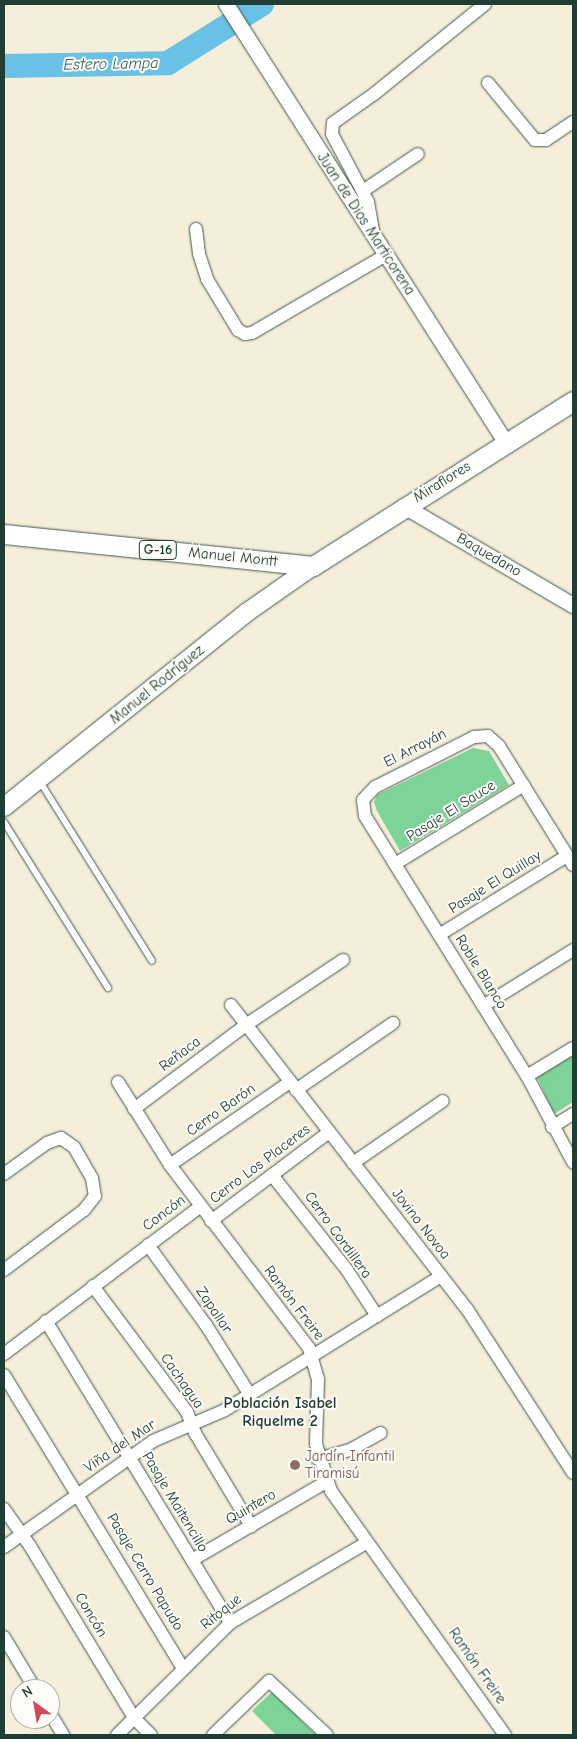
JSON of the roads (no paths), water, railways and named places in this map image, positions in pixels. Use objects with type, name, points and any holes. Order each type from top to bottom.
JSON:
[{"type":"main road","name":"Miraflores","points":[[313,566],[404,506],[573,401]]},
{"type":"main road","name":"Manuel Montt","points":[[4,534],[313,566]]},
{"type":"main road","name":"Manuel Rodríguez","points":[[4,808],[246,613],[313,566]]},
{"type":"street","name":"Juan de Dios Marticorena","points":[[226,4],[506,443]]},
{"type":"street","points":[[374,236],[372,214],[332,134],[333,123],[374,94],[485,4]]},
{"type":"street","points":[[488,83],[535,140],[546,140],[573,122]]},
{"type":"street","points":[[362,191],[418,154]]},
{"type":"street","points":[[196,229],[199,254],[207,280],[238,330],[245,334],[252,333],[386,255]]},
{"type":"street","name":"Baquedano","points":[[404,506],[573,604]]},
{"type":"street","name":"El Arrayán","points":[[363,800],[374,787],[474,737],[488,736],[496,741],[524,785]]},
{"type":"street","points":[[524,785],[570,861]]},
{"type":"street","name":"Pasaje El Sauce","points":[[395,864],[524,785]]},
{"type":"street","name":"Roble Blanco","points":[[363,800],[365,816],[527,1076],[552,1127],[573,1162]]},
{"type":"street","name":"Pasaje El Quillay","points":[[439,935],[570,861]]},
{"type":"street","points":[[483,1006],[573,950]]},
{"type":"street","name":"Reñaca","points":[[134,1109],[246,1025],[343,960]]},
{"type":"street","name":"Jovino Novoa","points":[[231,1005],[489,1340],[569,1455],[573,1473]]},
{"type":"street","name":"Cerro Barón","points":[[170,1165],[393,1023]]},
{"type":"street","points":[[527,1076],[573,1048]]},
{"type":"street","name":"Ramón Freire","points":[[118,1082],[170,1165],[313,1356],[318,1379],[315,1434],[318,1459],[326,1482],[366,1543],[413,1603],[505,1735]]},
{"type":"street","points":[[353,1163],[443,1102]]},
{"type":"street","points":[[552,1127],[573,1114]]},
{"type":"street","name":"Cerro Los Placeres","points":[[212,1221],[329,1132]]},
{"type":"street","points":[[4,1174],[47,1143],[60,1138],[74,1147],[92,1178],[95,1196],[84,1210],[4,1270]]},
{"type":"street","name":"Cerro Cordillera","points":[[272,1175],[347,1270],[377,1316]]},
{"type":"street","name":"Concón","points":[[4,1354],[201,1206]]},
{"type":"street","name":"Zapallar","points":[[148,1245],[206,1324],[250,1395]]},
{"type":"street","name":"Viña del Mar","points":[[4,1548],[129,1458],[166,1434],[224,1410],[441,1276]]},
{"type":"street","name":"Cachagua","points":[[93,1286],[187,1412],[192,1424],[251,1526]]},
{"type":"street","name":"Pasaje Maitencillo","points":[[46,1321],[230,1623]]},
{"type":"street","name":"Pasaje Cerro Papudo","points":[[4,1375],[183,1668]]},
{"type":"street","points":[[318,1459],[350,1450],[381,1433]]},
{"type":"street","name":"Quintero","points":[[192,1560],[326,1482]]},
{"type":"street","name":"Concón","points":[[4,1509],[22,1535],[134,1718],[151,1735]]},
{"type":"street","name":"Ritoque","points":[[117,1735],[230,1623],[366,1543]]},
{"type":"street","points":[[4,1637],[29,1679]]},
{"type":"street","points":[[213,1735],[269,1681],[327,1735]]},
{"type":"lane","points":[[39,779],[152,961]]},
{"type":"lane","points":[[4,822],[108,988]]},
{"type":"waterway","name":"Estero Lampa","points":[[4,66],[168,63],[262,4]]},
{"type":"place","name":"Jardín Infantil Tiramisú","points":[[295,1465]]},
{"type":"district","name":"Población Isabel Riquelme 2","points":[[280,1412]]}]
